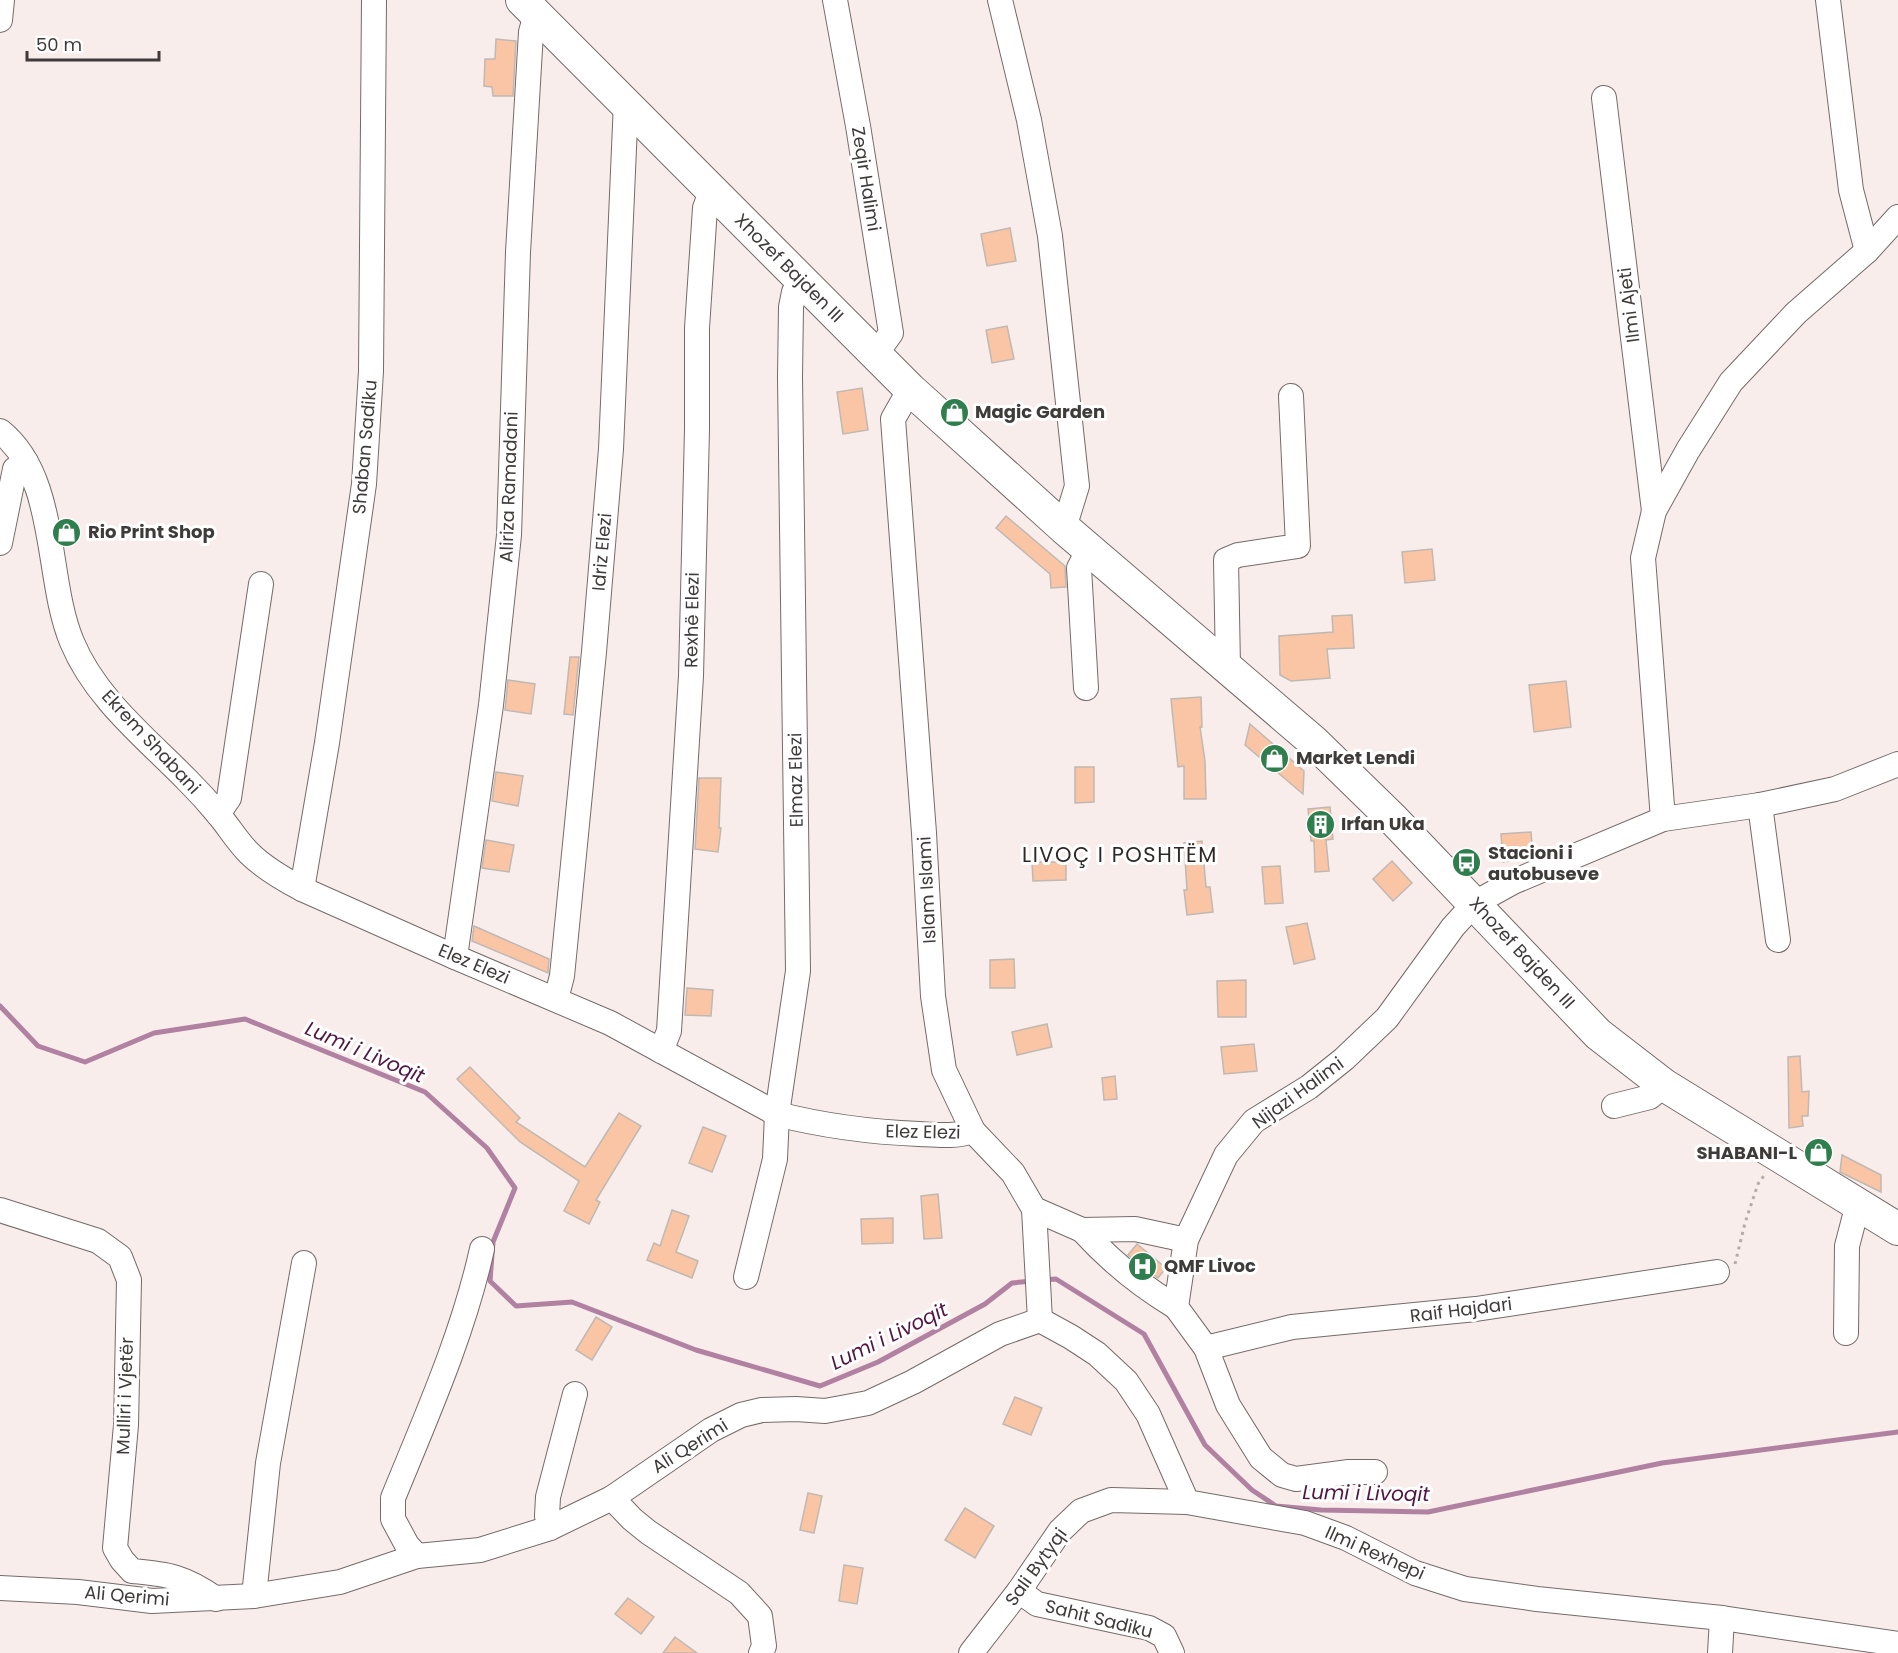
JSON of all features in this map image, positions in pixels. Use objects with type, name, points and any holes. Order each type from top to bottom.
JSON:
[{"type":"main road","name":"Xhozef Bajden III","points":[[529,7],[910,389],[1064,528],[1314,742],[1475,903],[1598,1034],[1664,1085],[1898,1229]]},
{"type":"street","points":[[0,20],[2,0]]},
{"type":"street","name":"Shaban Sadiku","points":[[302,889],[327,744],[364,484],[371,370],[374,0]]},
{"type":"street","name":"Zeqir Halimi","points":[[835,0],[891,333],[876,354]]},
{"type":"street","points":[[1000,0],[1029,120],[1050,236],[1077,486],[1064,528]]},
{"type":"street","points":[[1828,0],[1851,190],[1867,251]]},
{"type":"street","name":"Aliriza Ramadani","points":[[455,957],[491,705],[509,535],[518,252],[531,32],[529,7]]},
{"type":"street","name":"Ilmi Ajeti","points":[[1604,99],[1654,511]]},
{"type":"street","name":"Idriz Elezi","points":[[556,999],[562,976],[593,664],[610,461],[626,102]]},
{"type":"street","name":"Rexhë Elezi","points":[[661,1051],[669,1030],[691,676],[697,328],[705,208],[711,189]]},
{"type":"street","name":"Ilmi Ajeti","points":[[1663,819],[1643,558],[1654,511],[1688,450],[1731,382],[1796,313],[1867,251],[1898,217]]},
{"type":"street","name":"Elmaz Elezi","points":[[746,1277],[775,1160],[777,1114],[798,970],[790,366],[791,307],[794,292],[802,281]]},
{"type":"street","name":"Islam Islami","points":[[910,389],[893,419],[923,821],[933,996],[944,1070],[973,1131],[1013,1173],[1034,1209]]},
{"type":"street","points":[[1228,667],[1226,560],[1238,555],[1298,546],[1291,396]]},
{"type":"street","name":"Ekrem Shabani","points":[[0,431],[26,462],[42,503],[62,611],[72,643],[95,681],[136,731],[188,781],[218,814]]},
{"type":"street","points":[[0,543],[15,469],[26,462]]},
{"type":"street","points":[[1086,688],[1079,568],[1089,549]]},
{"type":"street","points":[[1200,644],[1214,625],[1215,601],[1211,556]]},
{"type":"street","points":[[218,814],[229,798],[261,584]]},
{"type":"street","name":"Nijazi Halimi","points":[[1186,1240],[1226,1155],[1254,1121],[1310,1087],[1344,1059],[1387,1018],[1453,927],[1475,903],[1513,882],[1663,819],[1760,805],[1835,789],[1898,764]]},
{"type":"street","points":[[1760,805],[1778,940]]},
{"type":"street","name":"Elez Elezi","points":[[218,814],[251,855],[278,876],[302,889],[609,1023],[777,1114],[807,1122],[880,1132],[959,1136],[973,1131]]},
{"type":"street","points":[[1614,1106],[1650,1097],[1664,1085]]},
{"type":"street","points":[[1846,1333],[1847,1246],[1858,1204]]},
{"type":"street","points":[[1176,1307],[1186,1240],[1136,1229],[1082,1230],[1034,1209],[1040,1312],[1097,1354],[1126,1381],[1148,1414],[1187,1502]]},
{"type":"street","name":"Mulliri i Vjetër","points":[[0,1210],[98,1240],[120,1257],[129,1280],[126,1425],[115,1548],[132,1571],[161,1574],[195,1584],[216,1599]]},
{"type":"street","points":[[1082,1230],[1105,1256],[1153,1294],[1176,1307],[1206,1348],[1228,1405],[1261,1458],[1282,1474],[1296,1479],[1349,1472],[1375,1472]]},
{"type":"street","points":[[417,1556],[407,1545],[393,1519],[393,1498],[460,1326],[473,1288],[482,1249]]},
{"type":"street","points":[[254,1596],[268,1463],[304,1263]]},
{"type":"street","name":"Raif Hajdari","points":[[1206,1348],[1292,1327],[1476,1309],[1718,1272]]},
{"type":"street","name":"Ali Qerimi","points":[[0,1588],[78,1592],[152,1601],[254,1596],[340,1582],[417,1556],[480,1550],[550,1528],[612,1498],[711,1430],[741,1415],[762,1410],[825,1411],[868,1403],[913,1382],[1040,1312]]},
{"type":"street","points":[[550,1528],[547,1516],[548,1497],[575,1394]]},
{"type":"street","points":[[612,1498],[648,1532],[739,1593],[760,1616],[764,1646],[761,1653]]},
{"type":"street","name":"Sali Bytyqi","points":[[971,1653],[1019,1591],[1060,1531],[1081,1510],[1111,1500],[1187,1502]]},
{"type":"street","name":"Ilmi Rexhepi","points":[[1187,1502],[1305,1523],[1346,1538],[1414,1574],[1465,1588],[1537,1599],[1722,1618],[1843,1645],[1898,1644]]},
{"type":"street","name":"Sahit Sadiku","points":[[1019,1591],[1037,1604],[1149,1628],[1164,1636],[1172,1653]]},
{"type":"street","points":[[1720,1653],[1722,1618]]},
{"type":"path","points":[[1718,1272],[1737,1263],[1745,1223],[1758,1184],[1777,1154]]},
{"type":"building","points":[[496,39],[516,41],[513,96],[493,96],[492,87],[484,86],[485,59],[495,59]]},
{"type":"building","points":[[1010,228],[1016,261],[987,266],[981,234]]},
{"type":"building","points":[[1007,326],[1014,359],[992,363],[986,330]]},
{"type":"building","points":[[862,388],[868,430],[843,434],[837,392]]},
{"type":"building","points":[[1006,516],[1065,566],[1066,587],[1051,588],[1050,574],[996,528]]},
{"type":"building","points":[[1432,549],[1435,580],[1405,583],[1402,552]]},
{"type":"building","points":[[1352,615],[1354,648],[1327,649],[1330,678],[1291,681],[1280,675],[1279,636],[1333,632],[1332,616]]},
{"type":"building","points":[[570,657],[579,657],[573,715],[564,714]]},
{"type":"building","points":[[508,680],[535,684],[531,714],[505,710]]},
{"type":"building","points":[[1566,681],[1571,727],[1534,732],[1529,685]]},
{"type":"building","points":[[1201,697],[1202,727],[1200,727],[1205,761],[1206,799],[1184,799],[1184,766],[1178,767],[1171,699]]},
{"type":"building","name":"Market Lendi","points":[[1250,724],[1304,771],[1303,794],[1245,745]]},
{"type":"building","points":[[1075,767],[1094,767],[1094,802],[1075,803]]},
{"type":"building","points":[[496,772],[523,776],[518,806],[492,801]]},
{"type":"building","points":[[699,778],[721,778],[719,828],[721,828],[718,852],[695,849]]},
{"type":"building","name":"Irfan Uka","points":[[1330,807],[1333,839],[1326,840],[1329,871],[1315,872],[1314,841],[1311,841],[1308,809]]},
{"type":"building","points":[[1531,832],[1533,858],[1503,862],[1501,834]]},
{"type":"building","points":[[486,840],[514,845],[509,872],[482,868]]},
{"type":"building","points":[[1202,841],[1206,887],[1210,887],[1213,912],[1187,915],[1184,890],[1187,890],[1184,843]]},
{"type":"building","points":[[1392,861],[1412,883],[1393,901],[1373,879]]},
{"type":"building","points":[[1032,862],[1066,862],[1066,880],[1033,881]]},
{"type":"building","points":[[1280,866],[1283,903],[1265,904],[1262,867]]},
{"type":"building","points":[[1307,923],[1315,959],[1294,964],[1286,927]]},
{"type":"building","points":[[474,926],[549,959],[548,973],[472,941]]},
{"type":"building","points":[[1014,959],[1015,988],[990,988],[990,960]]},
{"type":"building","points":[[1246,980],[1246,1017],[1218,1017],[1217,981]]},
{"type":"building","points":[[687,988],[713,990],[711,1016],[685,1015]]},
{"type":"building","points":[[1047,1024],[1052,1047],[1017,1055],[1012,1032]]},
{"type":"building","points":[[1254,1044],[1257,1071],[1224,1074],[1221,1047]]},
{"type":"building","points":[[1800,1056],[1802,1092],[1809,1091],[1808,1116],[1802,1116],[1803,1126],[1789,1128],[1788,1057]]},
{"type":"building","points":[[470,1067],[520,1118],[516,1122],[585,1167],[619,1113],[641,1126],[596,1200],[600,1202],[589,1224],[564,1211],[579,1181],[520,1142],[457,1079]]},
{"type":"building","points":[[1115,1076],[1117,1099],[1104,1100],[1102,1078]]},
{"type":"building","points":[[703,1127],[726,1136],[712,1172],[689,1163]]},
{"type":"building","points":[[1842,1155],[1881,1175],[1881,1192],[1840,1172]]},
{"type":"building","points":[[938,1194],[942,1238],[924,1239],[921,1196]]},
{"type":"building","points":[[672,1210],[689,1216],[676,1252],[698,1261],[692,1278],[647,1260],[654,1243],[660,1246]]},
{"type":"building","points":[[893,1218],[893,1243],[862,1244],[861,1219]]},
{"type":"building","points":[[1137,1244],[1166,1268],[1158,1278],[1128,1255]]},
{"type":"building","points":[[596,1317],[612,1327],[592,1360],[576,1350]]},
{"type":"building","points":[[1015,1397],[1042,1408],[1031,1435],[1003,1424]]},
{"type":"building","points":[[808,1493],[822,1496],[814,1533],[800,1530]]},
{"type":"building","points":[[965,1508],[994,1526],[975,1558],[945,1540]]},
{"type":"building","points":[[844,1565],[863,1568],[857,1604],[839,1601]]},
{"type":"building","points":[[628,1598],[654,1617],[641,1634],[615,1614]]},
{"type":"building","points":[[675,1637],[697,1653],[663,1653]]},
{"type":"waterway","name":"Lumi i Livoqit","points":[[0,1006],[38,1046],[85,1062],[154,1033],[245,1019],[425,1092],[487,1148],[515,1188],[493,1242],[490,1281],[516,1306],[572,1302],[696,1350],[820,1386],[878,1362],[985,1304],[1012,1283],[1032,1281]]},
{"type":"waterway","name":"Lumi i Livoqit","points":[[1044,1280],[1056,1279],[1144,1334],[1205,1445],[1252,1490],[1276,1506],[1321,1510],[1428,1512],[1662,1463],[1898,1432]]},
{"type":"place","name":"Magic Garden","points":[[954,412]]},
{"type":"place","name":"Rio Print Shop","points":[[67,532]]},
{"type":"place","name":"Market Lendi","points":[[1275,758]]},
{"type":"place","name":"Irfan Uka","points":[[1320,824]]},
{"type":"place","name":"Stacioni i autobuseve","points":[[1467,863]]},
{"type":"place","name":"SHABANI-L","points":[[1818,1153]]},
{"type":"place","name":"QMF Livoc","points":[[1143,1266]]},
{"type":"district","name":"LIVOÇ I POSHTËM","points":[[1120,855]]}]
